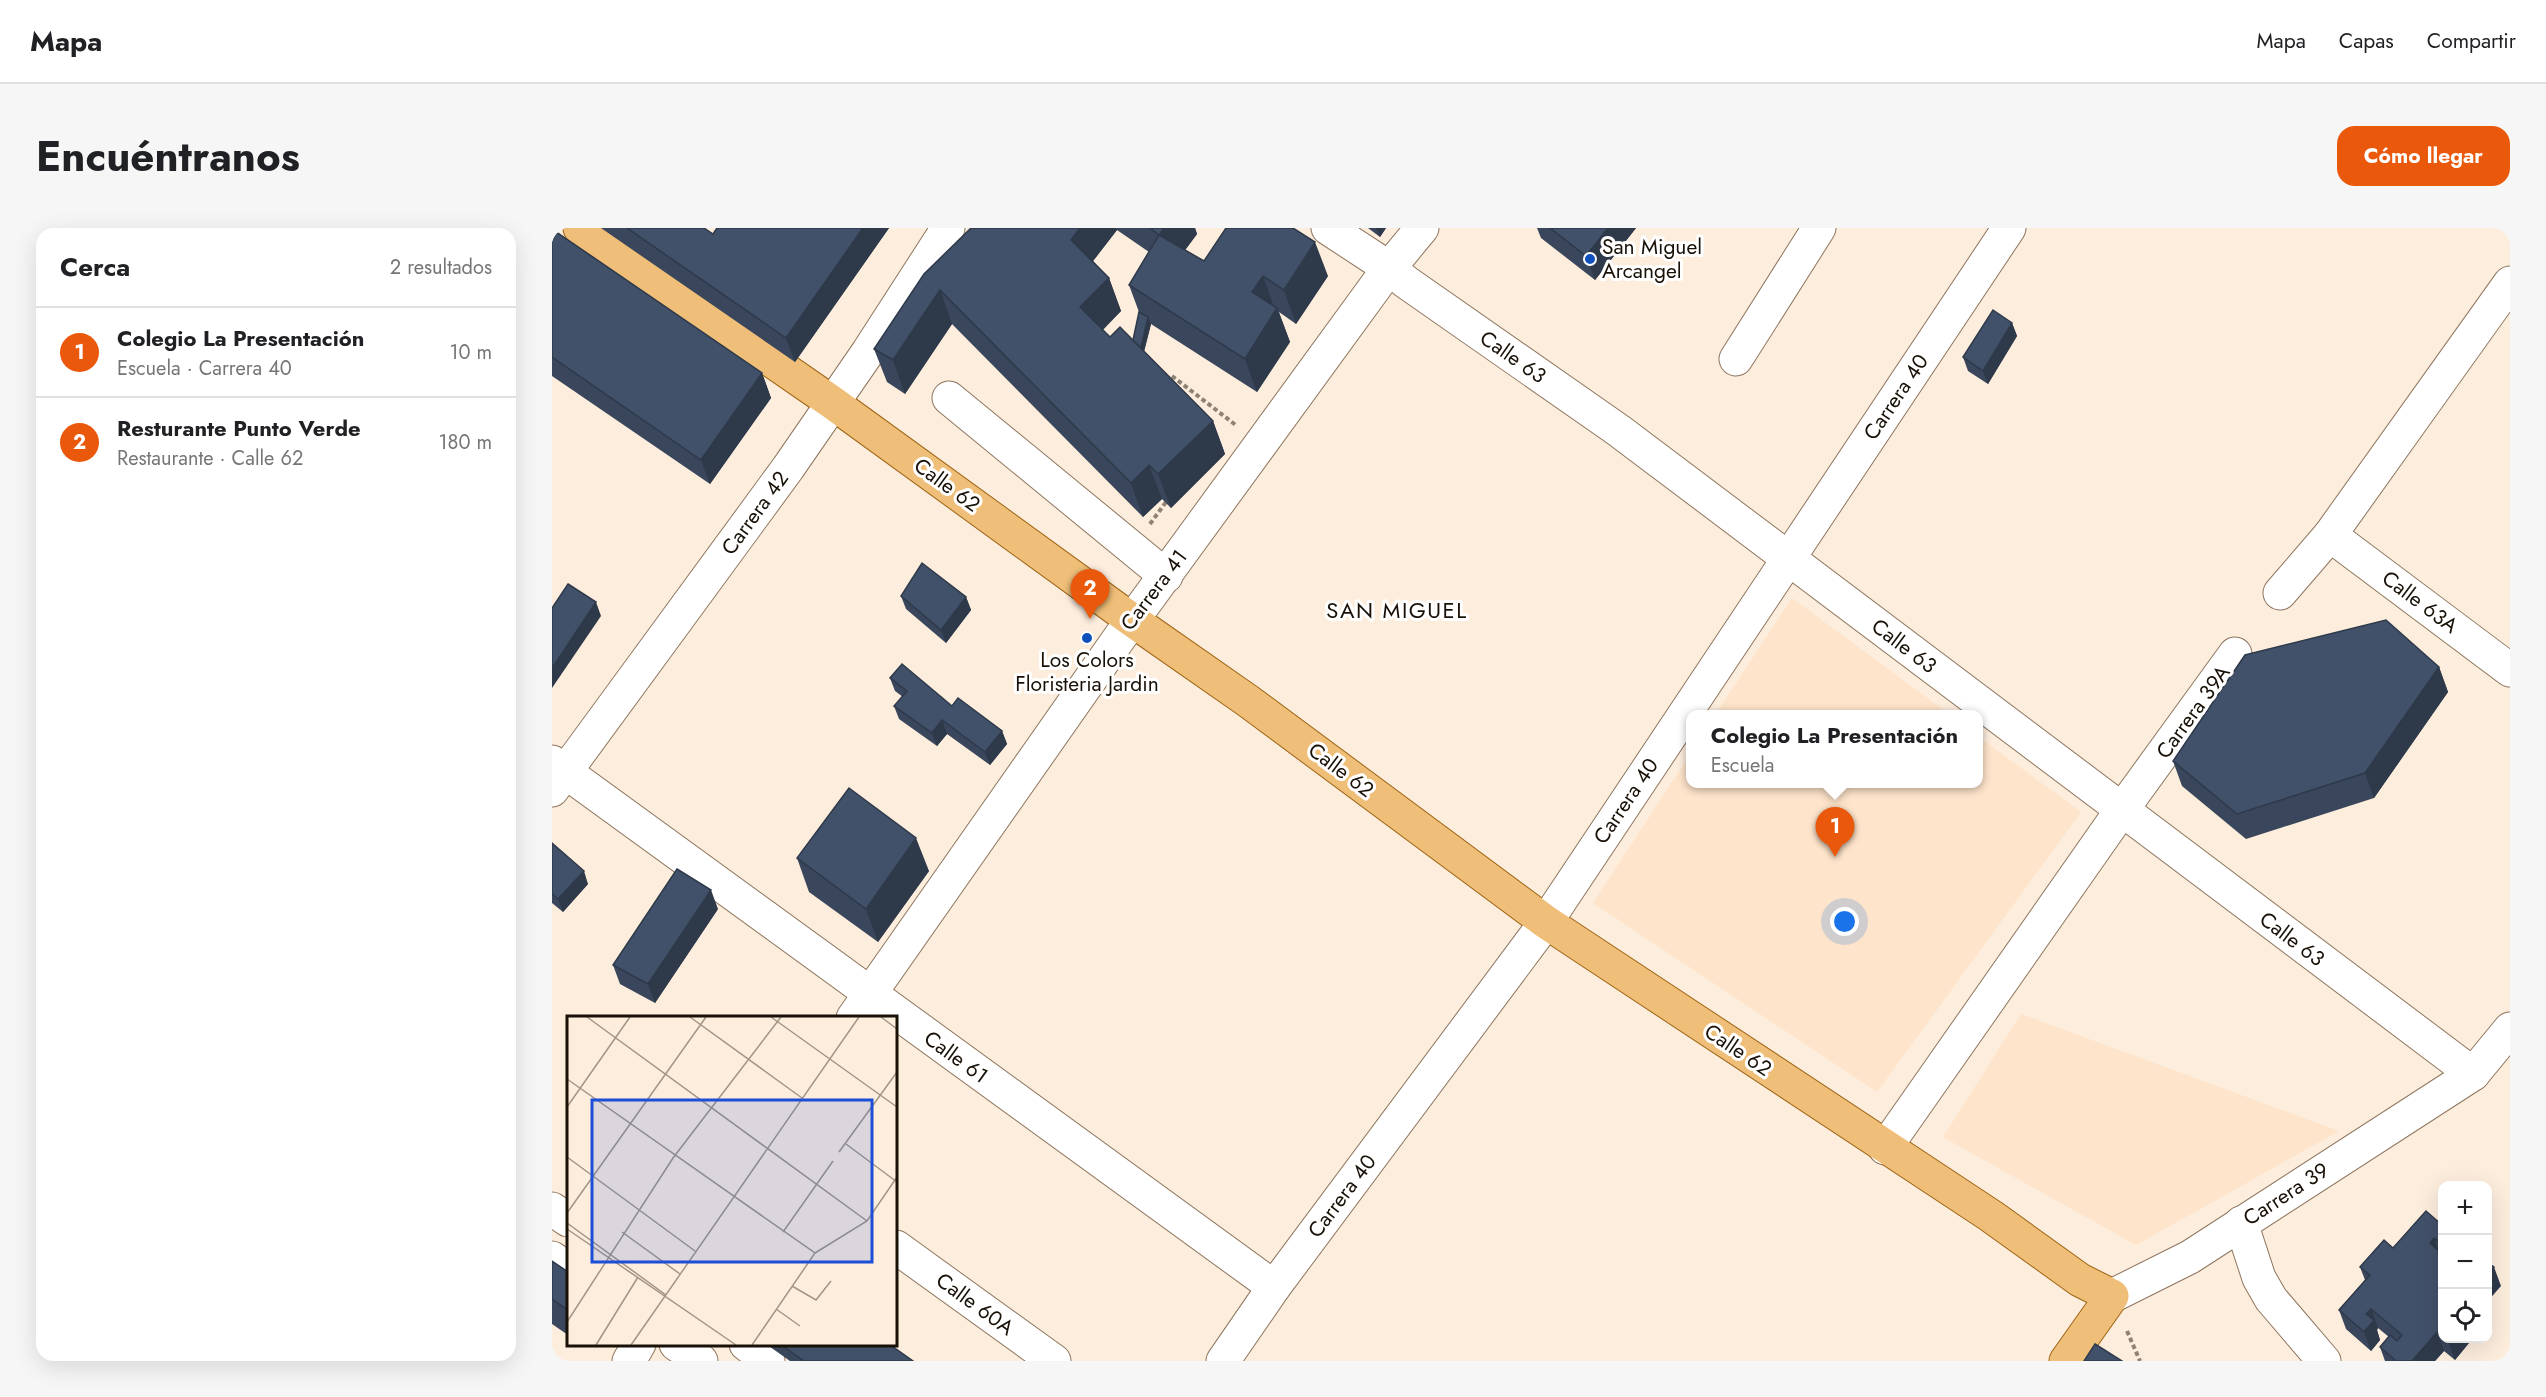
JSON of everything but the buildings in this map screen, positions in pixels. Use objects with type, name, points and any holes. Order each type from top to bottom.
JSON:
[{"type":"main road","name":"Calle 62","points":[[580,228],[833,403],[1132,620],[1248,701],[1546,922],[1991,1216],[2117,1309]]},
{"type":"main road","name":"Carrera 39","points":[[2066,1361],[2117,1309]]},
{"type":"street","name":"Carrera 42","points":[[557,775],[833,403],[948,228]]},
{"type":"street","name":"Calle 63","points":[[1328,228],[1389,268],[1618,430],[2473,1074]]},
{"type":"street","name":"Carrera 41","points":[[861,1006],[1132,620],[1389,268],[1422,228]]},
{"type":"street","points":[[1736,359],[1819,228]]},
{"type":"street","name":"Carrera 40","points":[[1686,710],[2009,228]]},
{"type":"street","points":[[2280,593],[2330,535],[2510,283]]},
{"type":"street","points":[[949,398],[1166,576]]},
{"type":"street","name":"Calle 63A","points":[[2330,535],[2510,670]]},
{"type":"street","name":"Carrera 39A","points":[[1885,1148],[2121,811],[2235,654]]},
{"type":"street","name":"Carrera 40","points":[[1223,1361],[1274,1287],[1546,922],[1686,711]]},
{"type":"street","name":"Calle 61","points":[[557,775],[876,1016]]},
{"type":"street","name":"Carrera 39","points":[[2117,1309],[2241,1223],[2473,1074],[2510,1029]]},
{"type":"street","name":"Calle 61","points":[[897,1030],[1274,1287]]},
{"type":"street","points":[[552,1209],[567,1219]]},
{"type":"street","points":[[2241,1223],[2259,1278],[2271,1299],[2324,1361]]},
{"type":"street","name":"Calle 60A","points":[[897,1248],[1054,1361]]},
{"type":"street","points":[[552,1258],[567,1268]]},
{"type":"street","points":[[629,1361],[638,1346]]},
{"type":"street","points":[[679,1346],[701,1361]]},
{"type":"street","points":[[749,1346],[768,1361]]},
{"type":"path","points":[[1172,376],[1237,426]]},
{"type":"path","points":[[2117,1309],[2140,1361]]},
{"type":"shaded area","points":[[1792,598],[1944,710],[1719,710]]},
{"type":"shaded area","points":[[1983,740],[2081,812],[1877,1092],[1593,903],[1686,761],[1686,788],[1983,788]]},
{"type":"shaded area","points":[[2021,1014],[2339,1131],[2136,1245],[1943,1137]]},
{"type":"place","name":"San Miguel Arcangel","points":[[1590,259]]},
{"type":"place","name":"Resturante Punto Verde","points":[[1090,619]]},
{"type":"place","name":"Los Colors Floristeria Jardin","points":[[1087,638]]},
{"type":"place","name":"Colegio La Presentación","points":[[1835,857]]},
{"type":"district","name":"SAN MIGUEL","points":[[1397,610]]}]
